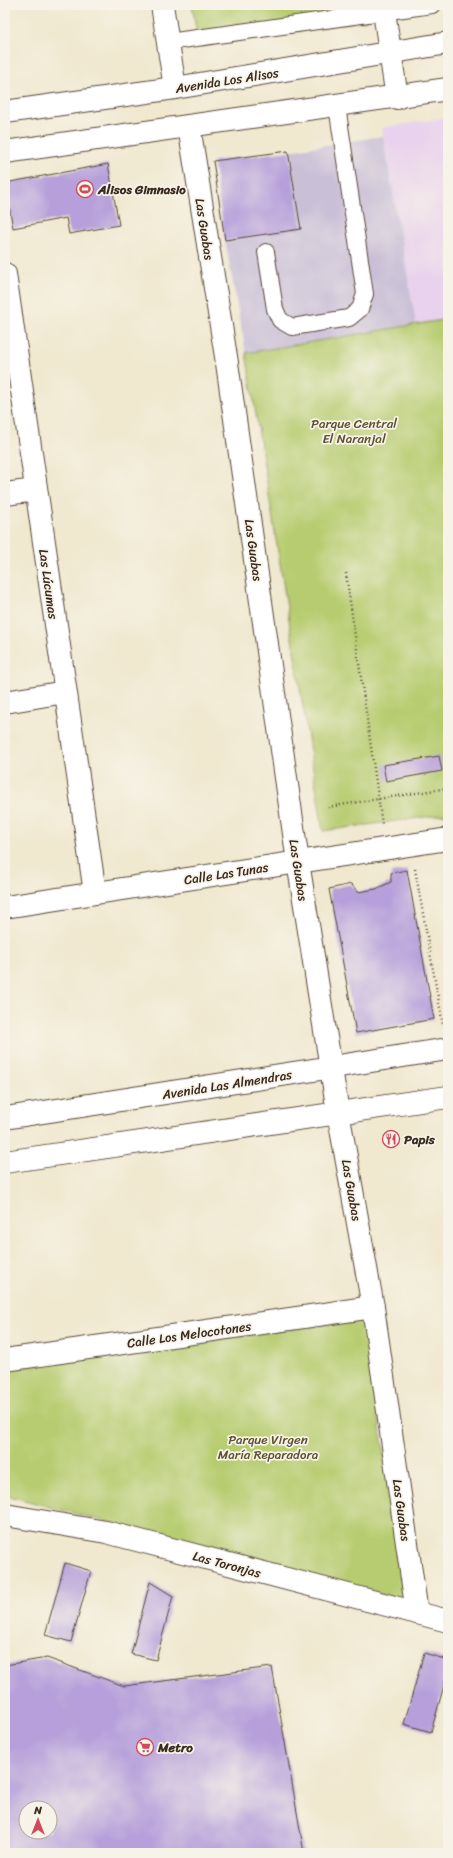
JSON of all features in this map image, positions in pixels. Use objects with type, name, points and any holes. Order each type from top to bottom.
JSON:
[{"type":"street","points":[[162,5],[175,88]]},
{"type":"street","points":[[383,8],[397,98]]},
{"type":"street","name":"Avenida Los Alisos","points":[[5,112],[175,88],[448,43]]},
{"type":"street","points":[[7,153],[189,126],[397,98],[448,89]]},
{"type":"street","name":"Las Guabas","points":[[189,126],[227,363],[298,862],[338,1112],[373,1307],[417,1613]]},
{"type":"street","name":"Las Lúcumas","points":[[6,284],[95,893]]},
{"type":"street","points":[[5,494],[36,490]]},
{"type":"street","points":[[5,702],[65,692]]},
{"type":"street","name":"Calle Las Tunas","points":[[5,907],[448,838]]},
{"type":"street","name":"Avenida Las Almendras","points":[[5,1118],[448,1050]]},
{"type":"street","points":[[5,1162],[448,1097]]},
{"type":"street","name":"Calle Los Melocotones","points":[[5,1360],[373,1307]]},
{"type":"street","name":"Las Toronjas","points":[[5,1515],[106,1532],[448,1622]]},
{"type":"lane","points":[[168,42],[383,8],[432,5]]},
{"type":"lane","points":[[266,252],[275,309],[280,320],[292,327],[349,318],[360,309],[365,294],[337,106]]},
{"type":"path","points":[[346,573],[386,848]]},
{"type":"path","points":[[328,807],[448,788]]},
{"type":"path","points":[[410,844],[448,1050]]},
{"type":"shaded area","points":[[448,117],[448,319],[416,324],[382,128]]},
{"type":"shaded area","points":[[383,136],[416,324],[246,353],[225,240],[300,229],[288,151]]},
{"type":"green space","points":[[192,5],[365,5],[368,20],[199,47]]},
{"type":"green space","name":"Parque Central El Naranjal","points":[[448,319],[448,814],[323,831],[246,353]]},
{"type":"green space","name":"Parque Virgen María Reparadora","points":[[363,1319],[407,1601],[5,1495],[5,1369]]},
{"type":"building","points":[[288,151],[301,229],[225,240],[213,161]]},
{"type":"building","points":[[108,164],[119,225],[69,234],[66,218],[13,228],[5,183]]},
{"type":"building","points":[[439,756],[442,771],[386,781],[383,765]]},
{"type":"building","points":[[407,870],[434,1019],[356,1033],[329,889],[351,884],[358,892],[376,889],[391,882],[391,873]]},
{"type":"building","points":[[65,1563],[91,1571],[71,1642],[45,1635]]},
{"type":"building","points":[[150,1582],[173,1596],[156,1660],[131,1654]]},
{"type":"building","points":[[424,1653],[448,1660],[448,1671],[431,1732],[404,1724]]},
{"type":"building","name":"Metro","points":[[47,1658],[124,1686],[272,1667],[304,1853],[5,1853],[5,1665]]},
{"type":"place","name":"Alisos Gimnasio","points":[[85,189]]},
{"type":"place","name":"Papis","points":[[391,1139]]},
{"type":"place","name":"Metro","points":[[145,1747]]}]
